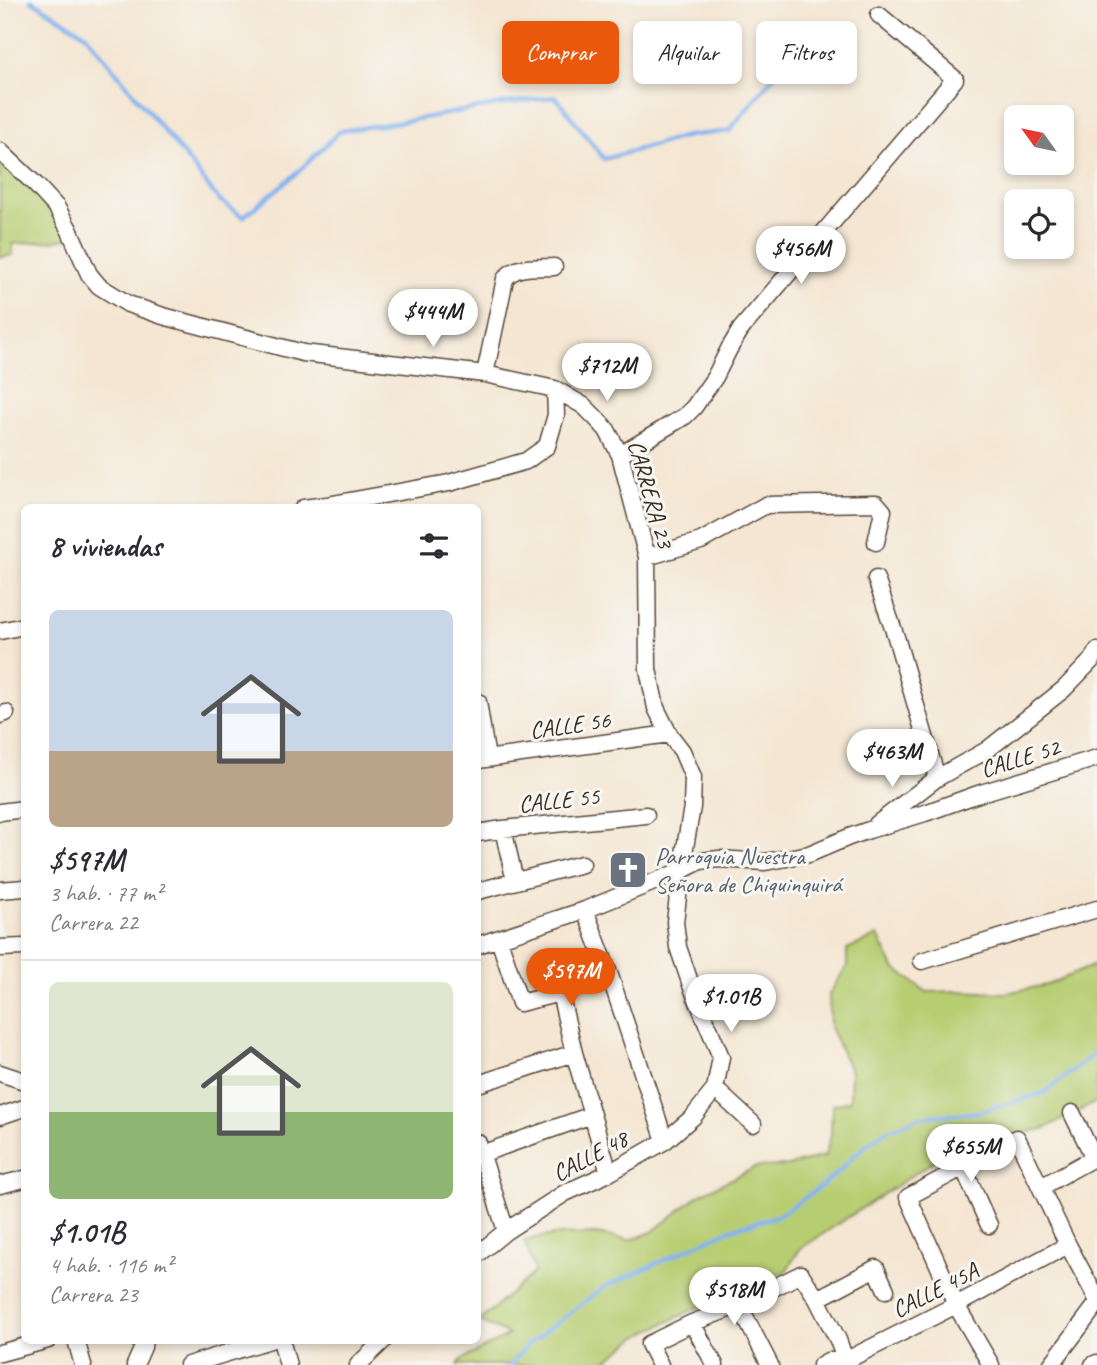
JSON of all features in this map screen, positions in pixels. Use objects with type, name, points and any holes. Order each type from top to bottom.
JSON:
[{"type":"street","points":[[620,454],[685,416],[694,407],[715,377],[741,329],[955,79],[878,15]]},
{"type":"street","name":"CARRERA 23","points":[[0,151],[57,208],[89,274],[99,286],[128,304],[163,316],[303,353],[485,374],[555,389],[584,407],[607,430],[620,454],[647,557],[648,669],[656,708],[669,734],[682,751],[693,777],[692,807],[675,922],[678,947],[721,1057],[715,1089]]},
{"type":"street","points":[[485,374],[505,279],[509,272],[554,267]]},
{"type":"street","points":[[343,504],[376,502],[526,461],[547,446],[556,415],[555,389]]},
{"type":"street","points":[[647,557],[701,541],[766,505],[876,503],[884,511],[876,542]]},
{"type":"street","points":[[876,579],[896,636],[937,778]]},
{"type":"street","points":[[0,631],[21,627]]},
{"type":"street","points":[[869,830],[937,778],[987,750],[1064,689],[1097,652]]},
{"type":"street","name":"CALLE 56","points":[[482,760],[669,734]]},
{"type":"street","name":"CALLE 52","points":[[481,944],[584,910],[700,861],[719,859],[765,862],[809,855],[869,830],[1097,758]]},
{"type":"street","points":[[0,812],[21,809]]},
{"type":"street","name":"CALLE 55","points":[[481,833],[646,815]]},
{"type":"street","points":[[503,829],[515,881]]},
{"type":"street","points":[[481,890],[582,864]]},
{"type":"street","points":[[0,890],[21,888]]},
{"type":"street","points":[[922,961],[1097,909]]},
{"type":"street","points":[[584,910],[610,976],[665,1141]]},
{"type":"street","points":[[499,939],[520,1003],[610,976]]},
{"type":"street","points":[[0,948],[21,947]]},
{"type":"street","points":[[560,993],[608,1173]]},
{"type":"street","points":[[481,1083],[574,1053]]},
{"type":"street","points":[[0,1073],[21,1080]]},
{"type":"street","points":[[715,1089],[753,1124]]},
{"type":"street","name":"CALLE 48","points":[[481,1252],[506,1231],[565,1193],[665,1141],[693,1117],[715,1089]]},
{"type":"street","points":[[0,1116],[21,1109]]},
{"type":"street","points":[[1041,1187],[1096,1157],[1072,1113]]},
{"type":"street","points":[[481,1148],[592,1115]]},
{"type":"street","points":[[990,1365],[956,1305],[908,1197],[1017,1138],[1097,1301],[1051,1365]]},
{"type":"street","points":[[481,1155],[506,1231]]},
{"type":"street","points":[[963,1167],[989,1225]]},
{"type":"street","points":[[0,1185],[21,1180]]},
{"type":"street","name":"CALLE 45A","points":[[821,1365],[828,1361],[846,1363],[1069,1245]]},
{"type":"street","points":[[817,1299],[876,1268],[886,1290]]},
{"type":"street","points":[[660,1365],[649,1343],[739,1305],[801,1274],[838,1340],[846,1363]]},
{"type":"street","points":[[739,1305],[770,1365]]},
{"type":"street","points":[[692,1323],[715,1365]]},
{"type":"street","points":[[0,1353],[33,1344]]},
{"type":"street","points":[[77,1344],[83,1365]]},
{"type":"street","points":[[135,1365],[143,1344]]},
{"type":"street","points":[[188,1365],[275,1344]]},
{"type":"street","points":[[283,1344],[288,1365]]},
{"type":"street","points":[[358,1365],[380,1344]]},
{"type":"green space","points":[[8,158],[73,237],[12,244],[13,255],[0,257],[0,160]]},
{"type":"green space","points":[[878,936],[894,968],[927,992],[1005,993],[1047,985],[1097,964],[1097,1102],[1043,1129],[960,1144],[800,1249],[786,1271],[720,1297],[638,1336],[601,1365],[458,1365],[461,1360],[509,1335],[481,1320],[535,1271],[524,1240],[555,1235],[596,1234],[630,1240],[652,1232],[700,1194],[756,1167],[788,1166],[825,1156],[831,1135],[832,1105],[850,1101],[851,1072],[830,1027],[829,994],[847,966],[847,949]]},
{"type":"waterway","points":[[31,0],[85,34],[218,199],[243,217],[298,172],[340,131],[556,97],[604,159],[687,136],[729,131],[767,84]]},
{"type":"waterway","points":[[510,1365],[527,1345],[603,1288],[731,1229],[778,1216],[819,1188],[854,1155],[884,1132],[920,1117],[979,1112],[1044,1093],[1097,1052]]},
{"type":"place","name":"Parroquia Nuestra Señora de Chiquinquirá","points":[[628,870]]}]
